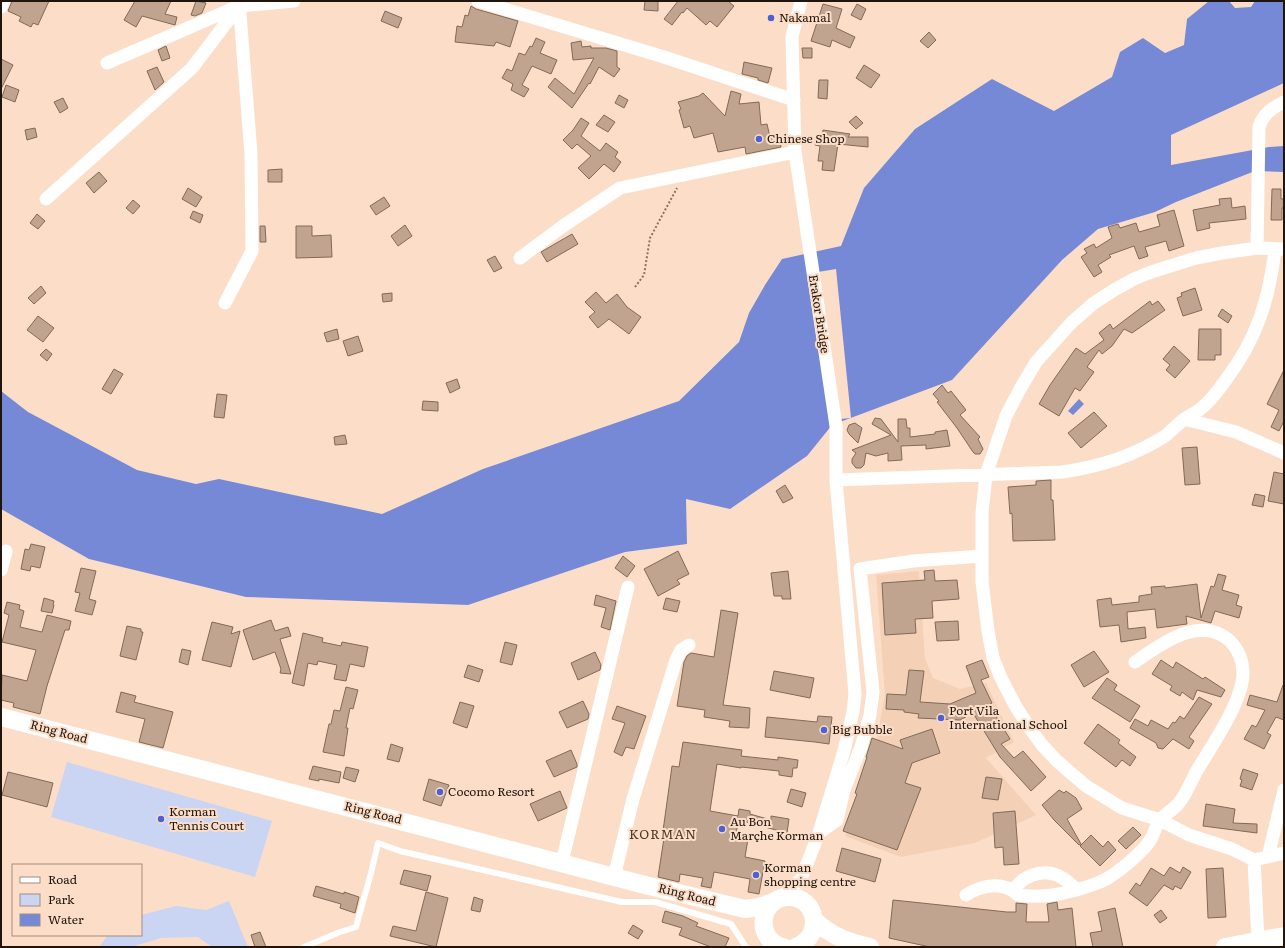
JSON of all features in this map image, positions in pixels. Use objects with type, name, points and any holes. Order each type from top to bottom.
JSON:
[{"type":"main road","name":"Ring Road","points":[[1,717],[745,910],[755,918],[772,941]]},
{"type":"main road","points":[[772,941],[763,922],[764,914],[777,900],[790,897],[798,899],[806,904],[812,911],[814,920],[814,928],[810,936],[800,944]]},
{"type":"main road","name":"Ring Road","points":[[745,910],[759,907],[777,900]]},
{"type":"main road","points":[[814,920],[826,931],[839,938],[870,947]]},
{"type":"main road","points":[[1225,947],[1284,936]]},
{"type":"main road","points":[[800,944],[839,938]]},
{"type":"street","points":[[1,7],[4,1]]},
{"type":"street","points":[[107,63],[239,4],[294,1]]},
{"type":"street","points":[[478,1],[512,6],[794,100]]},
{"type":"street","name":"Erakor Bridge","points":[[801,1],[792,37],[795,152],[836,426],[836,480],[855,691],[853,712],[837,776],[819,833],[801,879]]},
{"type":"street","points":[[46,199],[192,68],[239,4]]},
{"type":"street","points":[[226,303],[252,251],[251,154],[239,4]]},
{"type":"street","points":[[1257,248],[1259,127],[1261,119],[1267,113],[1284,102]]},
{"type":"street","points":[[520,258],[563,226],[620,188],[795,152]]},
{"type":"street","points":[[836,480],[986,475],[1062,472],[1096,466],[1151,444],[1166,435],[1184,419],[1200,410],[1211,399],[1234,370],[1255,331],[1265,304],[1279,249],[1257,248],[1196,258],[1150,272],[1114,290],[1072,322],[1036,362],[1006,416],[986,475],[982,513],[982,556],[983,595],[988,631],[993,658],[1000,678],[1029,727],[1047,750],[1071,774],[1086,786],[1122,808],[1160,820],[1189,835],[1232,849],[1254,860],[1284,853]]},
{"type":"street","points":[[1184,419],[1236,432],[1284,453]]},
{"type":"street","points":[[1,570],[6,551]]},
{"type":"street","points":[[819,833],[837,820],[844,790],[864,736],[870,715],[873,692],[860,568],[913,561],[982,556]]},
{"type":"street","points":[[845,581],[861,581]]},
{"type":"street","points":[[562,862],[628,587]]},
{"type":"street","points":[[850,633],[866,624]]},
{"type":"street","points":[[966,895],[981,888],[1001,886],[1014,890],[1018,895],[1035,897],[1077,890],[1098,883],[1117,872],[1140,852],[1150,840],[1160,820],[1179,803],[1236,701],[1243,675],[1242,661],[1235,648],[1225,637],[1215,632],[1203,630],[1188,632],[1176,636],[1135,662]]},
{"type":"street","points":[[614,877],[633,799],[676,660],[681,650],[689,645]]},
{"type":"street","points":[[852,660],[870,658]]},
{"type":"street","points":[[855,691],[873,692]]},
{"type":"street","points":[[848,732],[864,736]]},
{"type":"street","points":[[1268,857],[1284,790]]},
{"type":"street","points":[[1254,860],[1258,941]]},
{"type":"street","points":[[1014,890],[1025,878],[1045,873],[1059,876],[1070,883],[1077,890]]},
{"type":"street","points":[[777,900],[792,890],[801,879]]},
{"type":"street","points":[[801,879],[806,904]]},
{"type":"lane","points":[[304,947],[356,927],[378,843],[400,850],[622,902],[655,902],[731,924],[746,947]]},
{"type":"path","points":[[635,287],[644,275],[650,238],[678,186]]},
{"type":"shaded area","name":"Port Vila International School","points":[[919,571],[925,658],[933,678],[960,689],[986,683],[1014,742],[986,758],[1036,815],[975,843],[901,857],[845,836],[873,762],[885,694],[876,575]]},
{"type":"green space","name":"Korman Tennis Court","points":[[67,762],[272,821],[255,877],[51,817]]},
{"type":"green space","points":[[229,901],[248,947],[212,947],[198,937],[161,938],[131,947],[99,947],[107,936],[142,936],[142,915],[176,906],[206,910]]},
{"type":"water","points":[[1209,1],[1229,1],[1235,8],[1251,7],[1255,1],[1284,1],[1284,83],[1171,135],[1171,165],[1269,147],[1284,146],[1284,172],[1255,171],[1176,202],[1155,212],[1098,229],[1062,260],[952,380],[832,425],[807,456],[730,509],[686,499],[687,544],[625,552],[468,605],[246,597],[89,559],[1,509],[1,391],[28,412],[137,470],[196,484],[219,479],[382,514],[483,469],[679,401],[739,342],[749,313],[782,259],[841,246],[864,188],[915,129],[992,79],[1054,111],[1112,77],[1120,52],[1143,38],[1165,53],[1184,45],[1187,19]]},
{"type":"water","points":[[1079,399],[1084,404],[1073,415],[1068,411]]},
{"type":"pier","points":[[836,269],[851,418],[829,420],[812,273]]},
{"type":"building","points":[[12,1],[49,1],[38,25],[33,23],[31,27],[19,21],[21,17],[8,11]]},
{"type":"building","points":[[135,1],[171,1],[165,14],[177,17],[175,25],[142,16],[136,27],[124,20]]},
{"type":"building","points":[[196,1],[206,3],[202,13],[195,16],[191,15]]},
{"type":"building","points":[[645,1],[658,1],[658,11],[644,10]]},
{"type":"building","points":[[678,1],[728,1],[734,6],[717,27],[710,21],[706,25],[687,8],[672,25],[664,19]]},
{"type":"building","points":[[823,4],[842,9],[836,28],[855,37],[850,48],[832,40],[830,47],[811,41]]},
{"type":"building","points":[[857,4],[866,9],[861,20],[851,15]]},
{"type":"building","points":[[471,6],[476,9],[518,21],[510,47],[496,42],[494,46],[455,42],[457,26],[462,27],[465,15],[468,16]]},
{"type":"building","points":[[385,11],[402,18],[398,28],[381,21]]},
{"type":"building","points":[[929,32],[936,40],[928,48],[920,41]]},
{"type":"building","points":[[536,38],[545,42],[540,53],[557,60],[551,74],[532,66],[522,85],[529,89],[524,97],[511,90],[513,84],[502,78],[507,69],[512,71],[519,53],[525,55],[530,46],[532,47]]},
{"type":"building","points":[[581,41],[582,47],[591,46],[591,48],[606,48],[617,51],[617,67],[620,69],[614,77],[599,67],[590,84],[589,83],[572,108],[548,87],[555,78],[574,94],[594,58],[573,60],[571,43]]},
{"type":"building","points":[[166,46],[170,58],[162,61],[158,50]]},
{"type":"building","points":[[802,48],[812,48],[812,58],[803,58]]},
{"type":"building","points":[[1,59],[13,65],[1,89]]},
{"type":"building","points":[[744,62],[772,68],[768,83],[758,80],[758,78],[742,74]]},
{"type":"building","points":[[864,65],[880,75],[871,88],[856,78]]},
{"type":"building","points":[[157,67],[164,82],[155,90],[147,71]]},
{"type":"building","points":[[819,80],[828,80],[827,99],[818,98]]},
{"type":"building","points":[[6,85],[19,90],[15,102],[2,97]]},
{"type":"building","points":[[731,91],[741,94],[739,104],[759,102],[761,125],[767,124],[770,137],[779,136],[781,147],[746,154],[745,147],[718,152],[713,133],[694,138],[690,126],[684,128],[679,110],[681,109],[678,102],[699,96],[703,93],[725,116]]},
{"type":"building","points":[[619,95],[628,100],[624,108],[615,103]]},
{"type":"building","points":[[63,98],[68,108],[60,113],[54,102]]},
{"type":"building","points":[[604,115],[615,122],[608,132],[596,125]]},
{"type":"building","points":[[856,116],[863,123],[856,129],[849,122]]},
{"type":"building","points":[[581,118],[589,123],[581,136],[600,151],[606,143],[618,152],[615,157],[621,162],[614,172],[604,164],[589,179],[578,168],[591,156],[577,144],[572,149],[563,140],[573,130]]},
{"type":"building","points":[[35,128],[37,137],[27,140],[25,130]]},
{"type":"building","points":[[823,130],[850,134],[848,137],[868,137],[868,147],[838,144],[834,171],[822,170],[823,161],[818,161],[820,146],[815,145],[816,136],[822,137]]},
{"type":"building","points":[[282,169],[282,182],[268,182],[268,170]]},
{"type":"building","points":[[99,172],[107,181],[94,193],[86,183]]},
{"type":"building","points":[[188,188],[202,197],[196,207],[182,199]]},
{"type":"building","points":[[1272,189],[1281,189],[1281,199],[1284,199],[1282,220],[1271,220]]},
{"type":"building","points":[[384,197],[390,206],[376,215],[370,206]]},
{"type":"building","points":[[1231,198],[1232,208],[1245,206],[1246,219],[1209,223],[1210,228],[1197,231],[1193,210],[1220,205],[1219,199]]},
{"type":"building","points":[[133,200],[140,206],[133,214],[126,208]]},
{"type":"building","points":[[1174,210],[1184,246],[1169,251],[1166,241],[1145,247],[1148,256],[1139,259],[1134,246],[1109,255],[1111,257],[1098,265],[1102,272],[1094,277],[1081,257],[1087,253],[1084,249],[1094,244],[1096,248],[1112,238],[1108,227],[1118,224],[1120,228],[1136,223],[1139,232],[1160,226],[1157,215]]},
{"type":"building","points":[[193,211],[203,215],[200,223],[190,218]]},
{"type":"building","points":[[37,214],[45,221],[38,229],[30,223]]},
{"type":"building","points":[[405,225],[412,236],[398,246],[391,236]]},
{"type":"building","points":[[260,226],[265,226],[266,242],[260,242]]},
{"type":"building","points":[[296,226],[312,226],[312,236],[331,235],[332,257],[296,258]]},
{"type":"building","points":[[572,234],[578,244],[547,262],[541,252]]},
{"type":"building","points":[[495,256],[502,268],[494,272],[487,260]]},
{"type":"building","points":[[41,286],[46,293],[34,304],[28,298]]},
{"type":"building","points":[[1195,288],[1202,310],[1183,316],[1177,298],[1182,296],[1181,293]]},
{"type":"building","points":[[596,292],[606,303],[617,294],[627,307],[641,317],[629,334],[609,319],[598,328],[589,317],[595,312],[585,302]]},
{"type":"building","points":[[392,293],[392,301],[383,302],[382,294]]},
{"type":"building","points":[[1150,301],[1152,305],[1158,301],[1165,310],[1132,333],[1124,329],[1112,346],[1102,354],[1099,350],[1087,367],[1094,372],[1080,391],[1075,388],[1059,416],[1039,404],[1050,385],[1076,348],[1085,354],[1104,340],[1099,333],[1110,324],[1113,329]]},
{"type":"building","points":[[1222,309],[1232,316],[1228,323],[1218,316]]},
{"type":"building","points":[[38,316],[54,328],[43,342],[27,330]]},
{"type":"building","points":[[337,329],[339,339],[327,342],[324,333]]},
{"type":"building","points":[[1199,329],[1221,329],[1221,355],[1215,355],[1215,360],[1198,360]]},
{"type":"building","points":[[358,336],[363,351],[348,356],[343,341]]},
{"type":"building","points":[[1174,346],[1190,361],[1175,378],[1166,370],[1170,365],[1163,359]]},
{"type":"building","points":[[46,349],[52,354],[47,361],[40,355]]},
{"type":"building","points":[[114,369],[123,374],[111,394],[102,389]]},
{"type":"building","points":[[1284,370],[1284,421],[1279,431],[1271,427],[1279,410],[1267,404]]},
{"type":"building","points":[[457,379],[460,388],[450,393],[446,383]]},
{"type":"building","points":[[942,385],[948,393],[951,391],[966,410],[960,415],[980,437],[978,439],[983,449],[980,454],[975,454],[973,452],[937,402],[939,401],[933,394]]},
{"type":"building","points":[[217,394],[227,395],[224,418],[214,417]]},
{"type":"building","points":[[423,401],[438,402],[438,411],[422,410]]},
{"type":"building","points":[[1094,412],[1107,426],[1081,448],[1068,433]]},
{"type":"building","points":[[875,418],[881,419],[898,442],[898,419],[906,419],[907,428],[910,428],[910,437],[935,434],[935,432],[947,430],[950,446],[926,449],[926,445],[901,446],[902,460],[888,461],[888,453],[876,456],[866,453],[864,465],[861,468],[856,468],[852,463],[852,459],[856,453],[852,450],[891,435],[872,424]]},
{"type":"building","points":[[855,423],[862,428],[858,443],[847,430],[849,425]]},
{"type":"building","points":[[345,435],[347,444],[335,445],[334,437]]},
{"type":"building","points":[[1197,447],[1200,484],[1185,485],[1182,448]]},
{"type":"building","points":[[1274,472],[1284,474],[1284,504],[1268,501]]},
{"type":"building","points":[[1051,480],[1051,500],[1053,500],[1055,540],[1013,541],[1012,513],[1010,514],[1008,487],[1036,485],[1036,481]]},
{"type":"building","points":[[785,485],[793,498],[783,503],[776,491]]},
{"type":"building","points":[[1255,494],[1265,496],[1263,507],[1252,505]]},
{"type":"building","points":[[31,544],[45,547],[40,568],[31,566],[30,571],[21,569],[25,549],[29,550]]},
{"type":"building","points":[[678,551],[689,574],[677,580],[680,584],[658,596],[644,569]]},
{"type":"building","points":[[623,556],[635,566],[627,577],[615,568]]},
{"type":"building","points":[[81,568],[96,571],[89,599],[96,601],[92,615],[75,611],[80,593],[75,592]]},
{"type":"building","points":[[934,570],[935,581],[957,580],[959,599],[932,601],[933,618],[915,619],[916,633],[885,635],[882,583],[925,580],[924,571]]},
{"type":"building","points":[[788,571],[791,599],[782,599],[782,596],[774,596],[771,573]]},
{"type":"building","points":[[1218,574],[1226,576],[1222,590],[1239,595],[1236,605],[1242,607],[1239,618],[1215,611],[1211,623],[1186,616],[1187,624],[1157,628],[1155,609],[1127,612],[1128,629],[1145,627],[1146,638],[1121,642],[1119,625],[1100,627],[1097,600],[1111,598],[1112,605],[1139,602],[1139,596],[1152,594],[1151,587],[1165,586],[1165,588],[1197,584],[1201,618],[1211,586],[1214,587]]},
{"type":"building","points":[[596,595],[616,601],[610,630],[601,627],[606,608],[594,605]]},
{"type":"building","points":[[44,598],[54,601],[52,613],[41,611]]},
{"type":"building","points":[[666,598],[680,601],[677,612],[663,609]]},
{"type":"building","points":[[7,602],[20,605],[19,609],[24,611],[20,627],[42,632],[47,615],[71,621],[69,630],[65,630],[47,686],[40,714],[13,707],[14,703],[1,700],[2,675],[27,681],[36,650],[2,642],[9,615],[4,613]]},
{"type":"building","points":[[721,610],[738,613],[723,705],[750,708],[749,728],[729,727],[730,721],[704,717],[705,710],[677,706],[684,662],[687,656],[691,653],[714,657]]},
{"type":"building","points":[[271,620],[275,631],[288,627],[291,636],[280,639],[291,674],[280,673],[281,669],[275,652],[253,660],[243,630]]},
{"type":"building","points":[[958,621],[959,640],[937,641],[935,622]]},
{"type":"building","points":[[212,622],[233,627],[231,634],[240,631],[231,667],[202,660]]},
{"type":"building","points":[[127,626],[141,629],[141,632],[143,632],[136,660],[120,656]]},
{"type":"building","points":[[303,633],[323,638],[322,642],[341,646],[342,642],[368,647],[364,667],[350,664],[346,681],[334,679],[337,665],[318,661],[317,665],[308,663],[304,686],[292,683]]},
{"type":"building","points":[[505,642],[517,645],[512,665],[500,662]]},
{"type":"building","points":[[182,649],[191,651],[188,665],[179,662]]},
{"type":"building","points":[[1094,651],[1109,672],[1084,687],[1071,665]]},
{"type":"building","points":[[595,652],[601,665],[600,670],[578,680],[571,663]]},
{"type":"building","points":[[982,660],[989,677],[981,680],[992,703],[989,705],[1010,739],[1001,744],[1014,758],[1023,751],[1046,777],[1031,791],[1000,757],[973,713],[960,720],[918,718],[919,714],[904,712],[904,710],[886,709],[887,694],[906,695],[909,670],[924,671],[920,702],[950,704],[976,693],[966,666]]},
{"type":"building","points":[[1161,660],[1173,668],[1176,662],[1203,679],[1205,677],[1225,690],[1221,697],[1197,690],[1193,700],[1182,692],[1180,696],[1170,690],[1172,686],[1152,674]]},
{"type":"building","points":[[468,665],[483,670],[479,682],[464,677]]},
{"type":"building","points":[[774,671],[814,678],[810,698],[770,690]]},
{"type":"building","points":[[1107,678],[1117,685],[1114,690],[1140,706],[1130,722],[1092,698]]},
{"type":"building","points":[[1283,685],[1284,720],[1276,717],[1267,733],[1271,735],[1264,749],[1244,739],[1252,725],[1256,727],[1265,710],[1247,705],[1250,695],[1277,702]]},
{"type":"building","points":[[346,687],[358,690],[353,709],[350,708],[346,728],[348,728],[344,756],[323,752],[329,724],[331,724],[334,710],[340,711]]},
{"type":"building","points":[[121,692],[136,696],[134,702],[173,712],[163,748],[139,742],[145,719],[116,712]]},
{"type":"building","points":[[1199,697],[1212,704],[1189,737],[1194,741],[1189,749],[1173,739],[1163,749],[1158,748],[1156,743],[1130,728],[1135,719],[1148,726],[1151,720],[1168,729],[1180,716],[1184,719]]},
{"type":"building","points":[[583,701],[589,714],[588,719],[567,728],[559,712]]},
{"type":"building","points":[[460,702],[474,706],[467,728],[453,723]]},
{"type":"building","points":[[617,706],[646,716],[634,749],[626,747],[622,756],[614,752],[625,723],[612,719]]},
{"type":"building","points":[[818,716],[832,717],[829,744],[765,737],[767,717],[817,722]]},
{"type":"building","points":[[1098,724],[1120,740],[1118,743],[1136,757],[1130,766],[1122,760],[1116,767],[1084,743]]},
{"type":"building","points":[[932,729],[940,753],[912,763],[905,783],[921,788],[897,850],[843,831],[857,794],[855,793],[872,738],[903,749],[900,740]]},
{"type":"building","points":[[683,742],[742,750],[741,756],[778,760],[778,757],[798,760],[797,768],[793,768],[792,777],[779,775],[779,771],[741,768],[717,764],[710,811],[738,816],[739,809],[750,811],[750,814],[771,820],[771,816],[789,819],[787,833],[739,820],[735,837],[748,839],[745,857],[765,861],[759,894],[748,892],[750,879],[714,872],[711,888],[701,886],[703,878],[680,874],[679,882],[658,877],[672,766],[679,767]]},
{"type":"building","points":[[391,744],[403,748],[399,762],[387,759]]},
{"type":"building","points":[[571,750],[577,767],[554,777],[546,761]]},
{"type":"building","points":[[313,766],[341,772],[339,783],[319,779],[319,781],[309,779]]},
{"type":"building","points":[[346,767],[359,770],[355,782],[343,778]]},
{"type":"building","points":[[1243,769],[1258,774],[1252,790],[1240,786],[1242,780],[1240,779]]},
{"type":"building","points":[[8,772],[53,783],[47,807],[2,795]]},
{"type":"building","points":[[986,777],[1002,779],[998,800],[982,798]]},
{"type":"building","points":[[429,779],[449,785],[441,806],[423,800]]},
{"type":"building","points":[[791,789],[806,793],[802,807],[787,802]]},
{"type":"building","points":[[1059,790],[1064,793],[1066,791],[1076,798],[1082,809],[1067,819],[1081,844],[1079,845],[1054,820],[1042,805]]},
{"type":"building","points":[[560,791],[567,808],[538,821],[530,804]]},
{"type":"building","points":[[1206,804],[1235,809],[1233,823],[1257,824],[1257,833],[1203,826]]},
{"type":"building","points":[[1015,811],[1019,864],[1004,865],[1003,847],[995,848],[993,813]]},
{"type":"building","points":[[1133,827],[1141,835],[1126,849],[1118,841]]},
{"type":"building","points":[[1091,835],[1103,847],[1108,841],[1116,850],[1100,866],[1080,846]]},
{"type":"building","points":[[842,848],[881,859],[875,882],[836,871]]},
{"type":"building","points":[[1170,867],[1180,873],[1183,867],[1191,872],[1181,889],[1175,886],[1173,890],[1164,885],[1147,906],[1129,893],[1136,883],[1140,886],[1151,868],[1164,876]]},
{"type":"building","points":[[1223,868],[1226,917],[1208,918],[1206,869]]},
{"type":"building","points":[[404,870],[431,876],[427,891],[400,884]]},
{"type":"building","points":[[316,886],[359,897],[355,913],[340,908],[341,904],[313,896]]},
{"type":"building","points":[[426,892],[448,898],[436,947],[390,936],[393,926],[416,931]]},
{"type":"building","points":[[474,897],[483,900],[480,912],[471,910]]},
{"type":"building","points":[[893,900],[1007,912],[1016,912],[1016,903],[1027,904],[1026,922],[1049,922],[1047,904],[1057,902],[1058,910],[1072,908],[1076,947],[930,947],[889,938]]},
{"type":"building","points":[[1115,908],[1123,947],[1093,947],[1090,933],[1102,931],[1098,912]]},
{"type":"building","points":[[1161,910],[1167,918],[1160,923],[1154,915]]},
{"type":"building","points":[[665,911],[683,916],[698,923],[696,926],[729,938],[725,947],[711,947],[679,935],[682,928],[662,922]]},
{"type":"building","points":[[633,925],[643,931],[638,939],[628,933]]},
{"type":"building","points":[[260,932],[266,947],[255,947],[251,935]]},
{"type":"place","name":"Nakamal","points":[[771,18]]},
{"type":"place","name":"Chinese Shop","points":[[759,139]]},
{"type":"place","name":"Port Vila International School","points":[[941,718]]},
{"type":"place","name":"Big Bubble","points":[[824,730]]},
{"type":"place","name":"Cocomo Resort","points":[[440,792]]},
{"type":"place","name":"Korman Tennis Court","points":[[161,819]]},
{"type":"place","name":"Au Bon Marçhe Korman","points":[[722,829]]},
{"type":"place","name":"Korman shopping centre","points":[[756,875]]},
{"type":"district","name":"KORMAN","points":[[663,834]]}]
